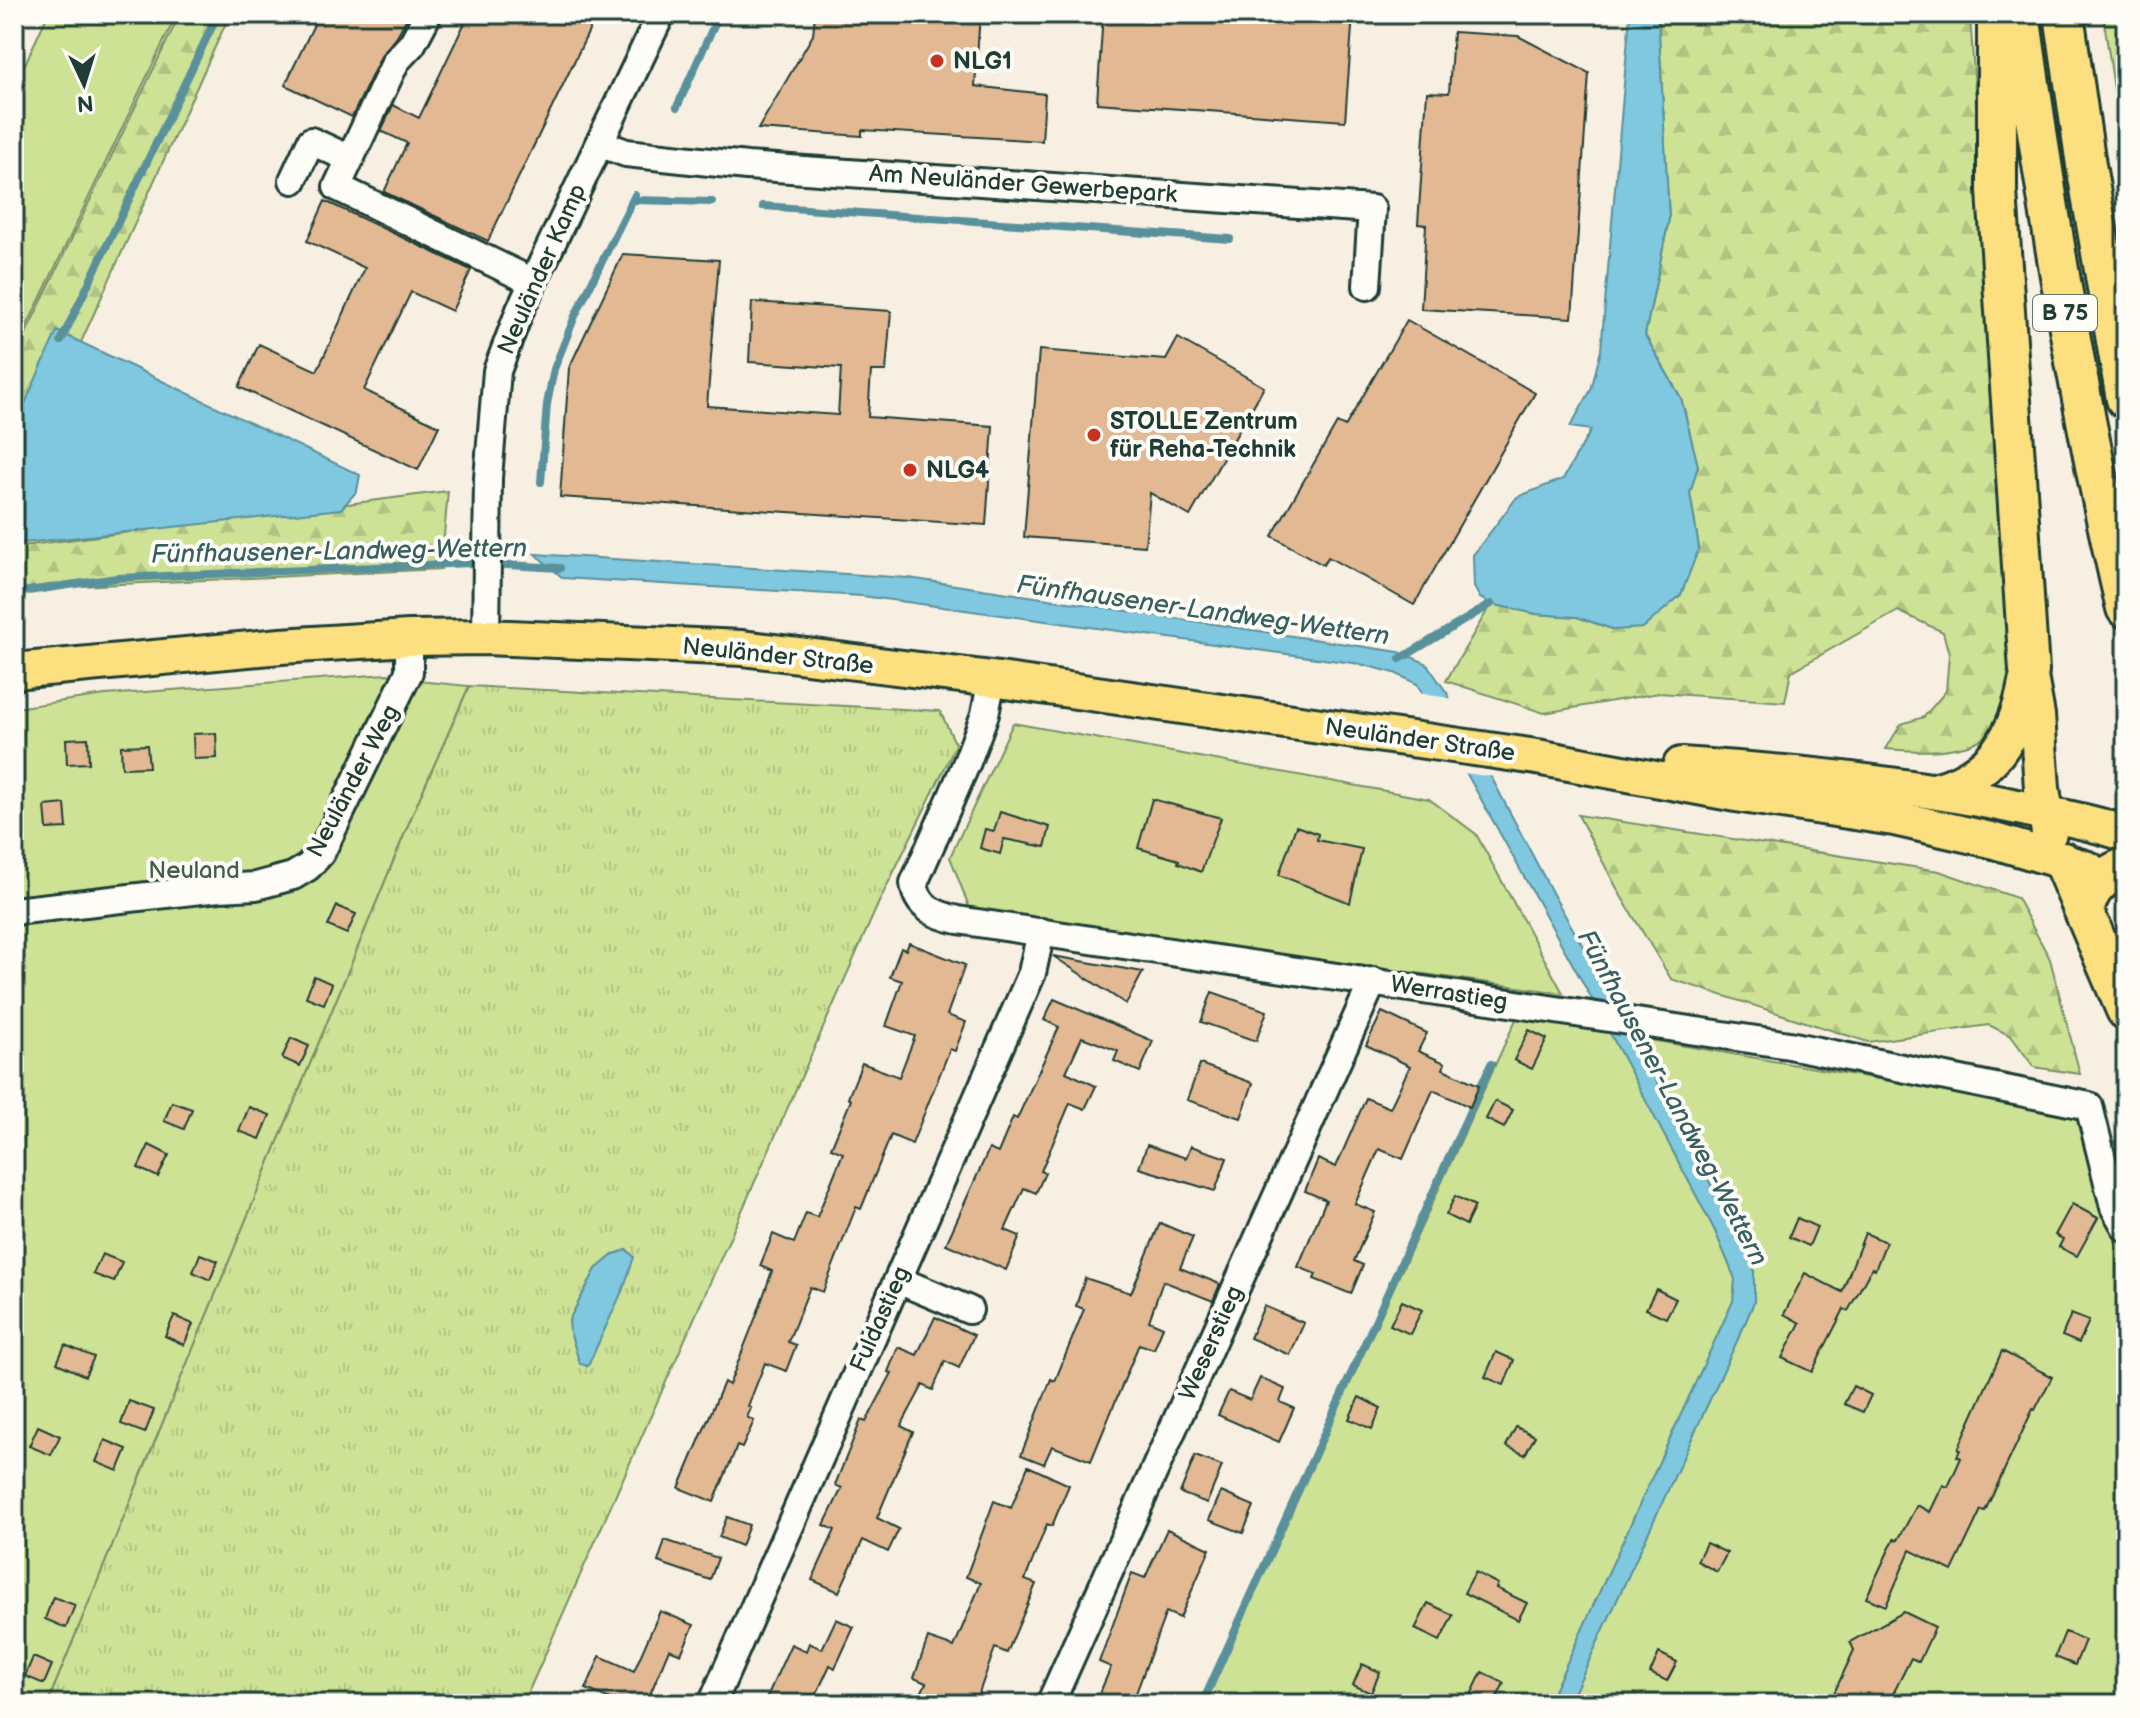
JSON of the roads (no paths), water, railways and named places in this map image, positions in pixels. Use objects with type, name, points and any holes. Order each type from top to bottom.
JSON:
[{"type":"highway","name":"B 75","points":[[1997,14],[1997,191],[2029,671]]},
{"type":"highway","name":"B 75","points":[[2020,14],[2071,346],[2101,502],[2126,608]]},
{"type":"highway","name":"B 75","points":[[2064,14],[2126,399]]},
{"type":"highway","points":[[2063,862],[2126,1010]]},
{"type":"highway","points":[[2085,912],[2089,895],[2120,875]]},
{"type":"main road","name":"Neuländer Straße","points":[[14,671],[307,644],[409,638],[486,637],[742,648],[992,679],[1537,757],[1736,794],[1894,818],[2120,875]]},
{"type":"main road","name":"B 75","points":[[1934,791],[1969,776],[2006,744],[2019,715],[2029,671]]},
{"type":"main road","name":"B 75","points":[[2029,671],[2037,715],[2045,813]]},
{"type":"main road","name":"Neuländer Straße","points":[[1537,757],[1747,769],[1934,791],[1999,802],[2121,832]]},
{"type":"main road","points":[[2045,813],[2050,835],[2063,862]]},
{"type":"street","points":[[428,14],[412,44],[396,61],[337,187],[533,282]]},
{"type":"street","name":"Neuländer Kamp","points":[[486,637],[486,530],[492,406],[497,371],[533,282],[661,14]]},
{"type":"street","points":[[293,180],[311,141],[350,159]]},
{"type":"street","name":"Am Neuländer Gewerbepark","points":[[599,143],[626,153],[747,166],[1372,209],[1367,286]]},
{"type":"street","name":"Neuländer Weg","points":[[14,911],[256,886],[293,876],[308,867],[321,853],[409,672],[409,638]]},
{"type":"street","name":"Werrastieg","points":[[992,679],[985,714],[967,762],[917,875],[915,894],[929,911],[945,917],[1041,932],[1789,1045],[2089,1106],[2114,1207],[2126,1228]]},
{"type":"street","name":"Fuldastieg","points":[[712,1704],[1032,973],[1041,932]]},
{"type":"street","name":"Weserstieg","points":[[1050,1704],[1373,981]]},
{"type":"street","points":[[898,1280],[969,1310]]},
{"type":"water","points":[[1630,14],[1658,14],[1669,219],[1645,335],[1681,398],[1698,466],[1690,493],[1699,548],[1681,595],[1643,628],[1615,630],[1577,617],[1536,614],[1491,604],[1480,598],[1474,587],[1473,555],[1517,497],[1563,479],[1591,430],[1570,427],[1591,390],[1601,350]]},
{"type":"water","points":[[57,331],[360,475],[357,491],[341,509],[14,544],[14,428]]},
{"type":"water","points":[[535,554],[909,578],[1399,652],[1426,663],[1447,693],[1555,898],[1618,1007],[1754,1267],[1754,1302],[1744,1326],[1569,1704],[1548,1704],[1733,1301],[1735,1279],[1715,1231],[1593,1001],[1417,684],[1395,673],[1360,664],[862,596],[563,578]]},
{"type":"water","points":[[627,1250],[634,1257],[624,1287],[588,1366],[580,1364],[569,1320],[596,1269],[614,1254]]},
{"type":"waterway","points":[[61,341],[218,14]]},
{"type":"waterway","points":[[677,107],[719,14]]},
{"type":"waterway","points":[[541,482],[547,404],[554,369],[575,316],[635,195]]},
{"type":"waterway","points":[[634,200],[712,202]]},
{"type":"waterway","points":[[763,206],[1230,239]]},
{"type":"waterway","name":"Fünfhausener-Landweg-Wettern","points":[[14,593],[117,578],[471,563],[560,568]]},
{"type":"waterway","points":[[1400,659],[1491,604]]},
{"type":"waterway","points":[[1202,1704],[1491,1064]]},
{"type":"place","name":"NLG1","points":[[937,61]]},
{"type":"place","name":"STOLLE Zentrum für Reha-Technik","points":[[1094,435]]},
{"type":"place","name":"NLG4","points":[[910,470]]},
{"type":"park label","name":"Neuland","points":[[194,870]]}]
